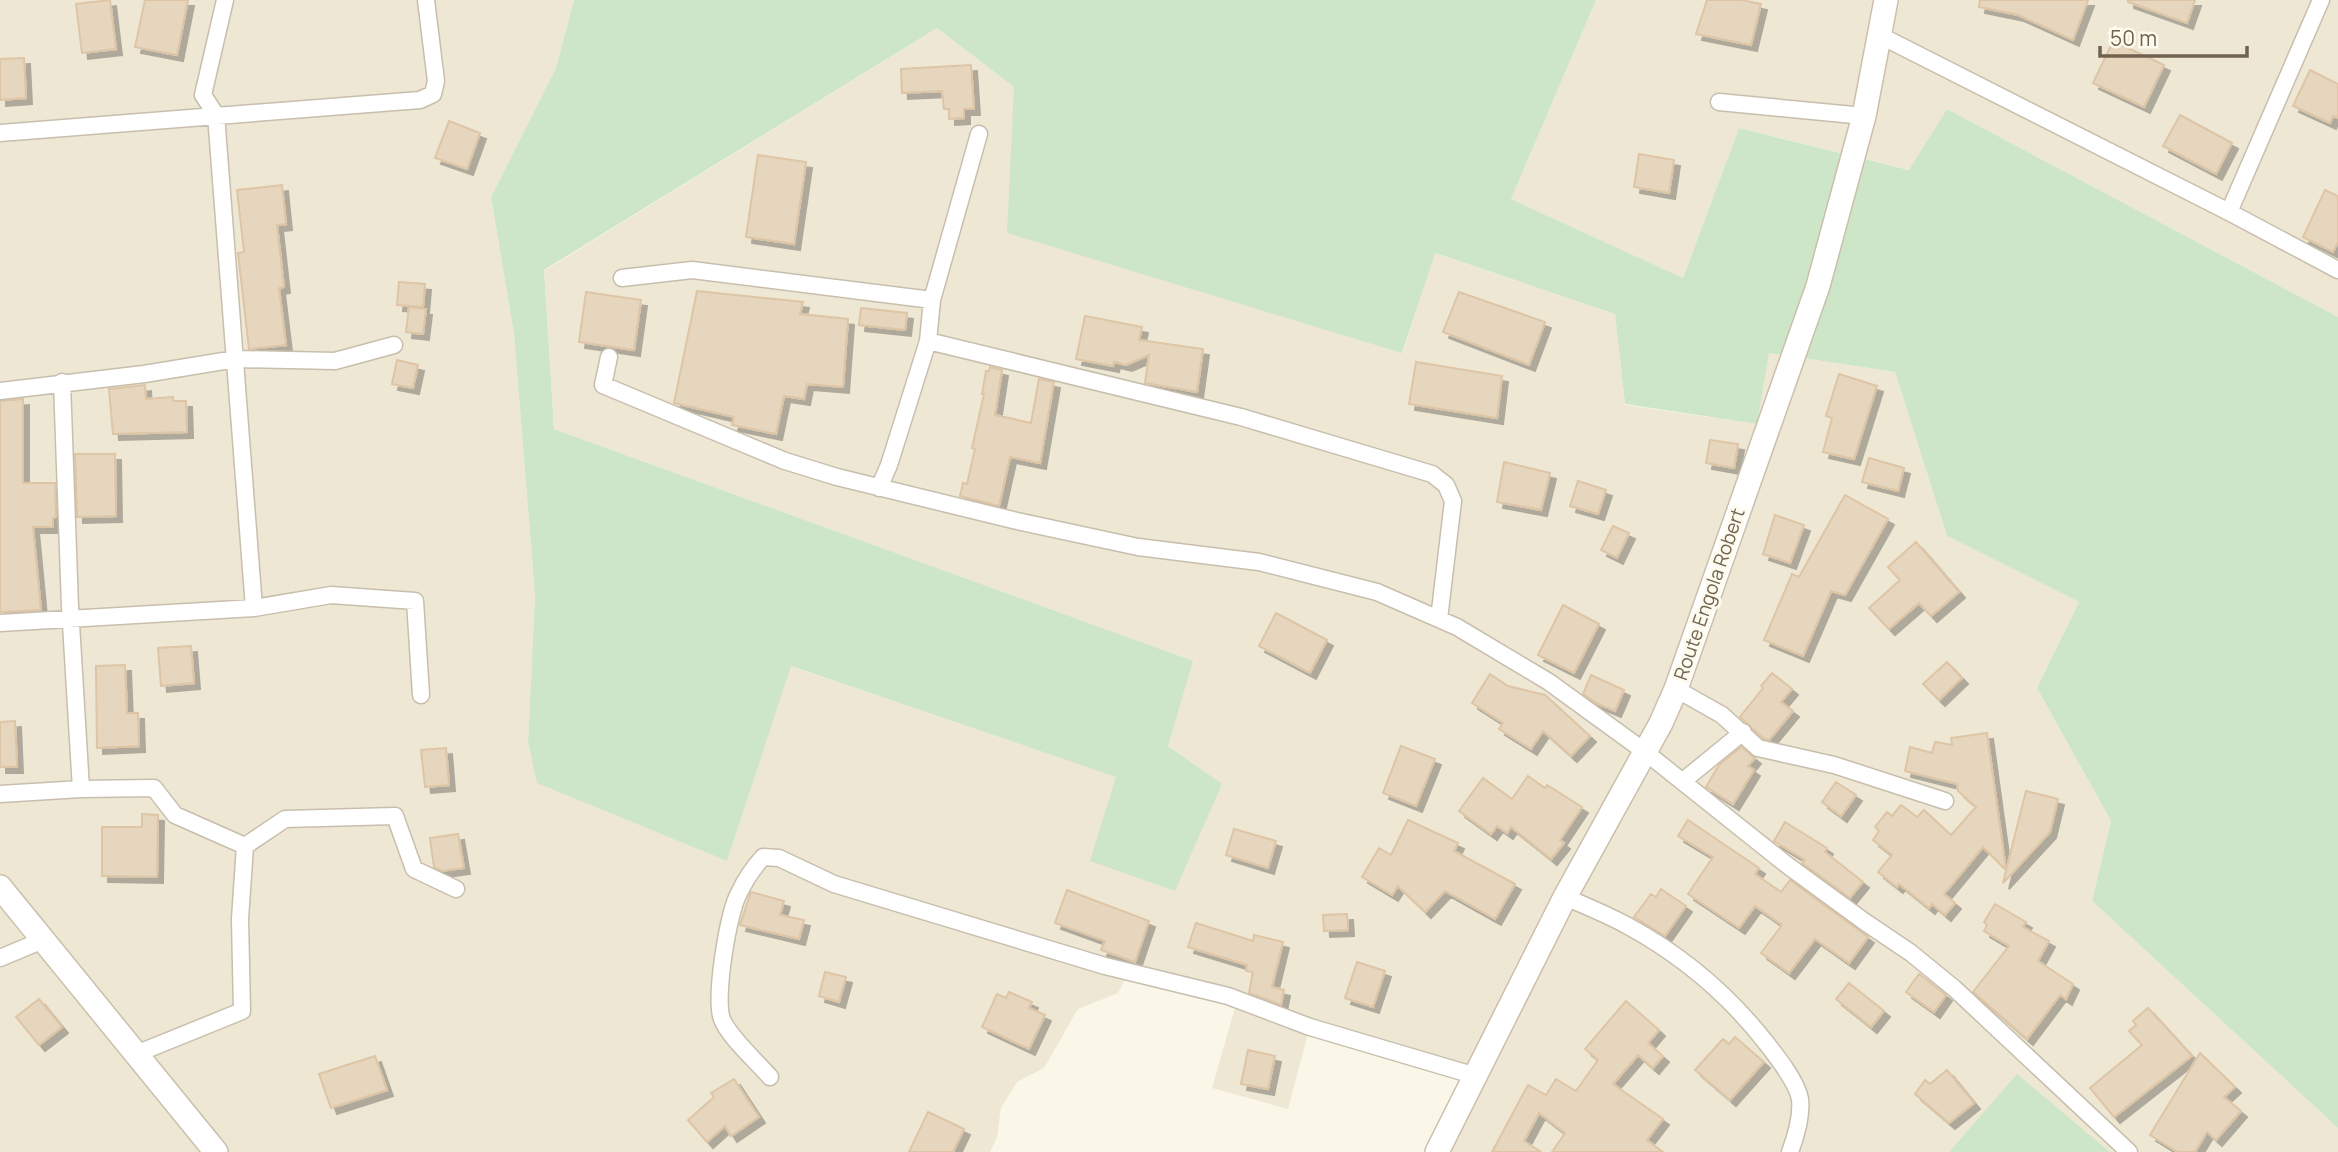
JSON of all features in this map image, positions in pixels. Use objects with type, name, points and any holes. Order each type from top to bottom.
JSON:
[{"type":"street","points":[[225,0],[203,95],[216,115],[254,608]]},
{"type":"street","points":[[0,133],[419,100],[433,94],[436,81],[426,0]]},
{"type":"street","name":"Route Engola Robert","points":[[1437,1152],[1565,897],[1661,723],[1676,690],[1818,286],[1864,116],[1886,0]]},
{"type":"street","points":[[2229,212],[2321,0]]},
{"type":"street","points":[[1881,36],[2338,270]]},
{"type":"street","points":[[1719,102],[1864,116]]},
{"type":"street","points":[[879,488],[928,341],[932,300],[979,134]]},
{"type":"street","points":[[622,278],[692,270],[932,300]]},
{"type":"street","points":[[928,341],[1241,417],[1432,474],[1446,485],[1454,501],[1439,619]]},
{"type":"street","points":[[0,391],[144,374],[236,359],[335,360],[394,345]]},
{"type":"street","points":[[609,357],[603,385],[785,461],[879,488],[1138,547],[1259,562],[1377,592],[1457,627],[1549,682],[1644,751],[1787,866],[1912,953],[2129,1152]]},
{"type":"street","points":[[62,382],[71,620],[81,789]]},
{"type":"street","points":[[0,623],[254,608],[331,595],[415,601],[421,695]]},
{"type":"street","points":[[1676,690],[1722,715],[1753,744],[1766,751],[1835,765],[1945,801]]},
{"type":"street","points":[[1683,782],[1743,732]]},
{"type":"street","points":[[0,794],[81,789],[154,789],[175,815],[245,846]]},
{"type":"street","points":[[245,846],[285,819],[395,816],[414,869],[456,889]]},
{"type":"street","points":[[136,1054],[242,1011],[240,919],[245,846]]},
{"type":"street","points":[[770,1077],[727,1028],[721,1018],[720,1001],[720,981],[738,895],[763,858],[779,858],[834,884],[1105,966],[1228,996],[1310,1027],[1476,1076]]},
{"type":"street","points":[[0,887],[216,1152]]},
{"type":"street","points":[[1565,897],[1628,926],[1683,961],[1721,992],[1753,1026],[1783,1064],[1800,1098],[1797,1130],[1790,1152]]},
{"type":"street","points":[[0,958],[43,940]]},
{"type":"shaded area","points":[[0,0],[574,0],[556,68],[491,197],[514,334],[535,596],[528,742],[538,783],[727,861],[790,666],[1117,777],[1174,891],[1221,784],[1168,746],[1192,661],[554,429],[544,271],[937,28],[1014,87],[1403,352],[1434,253],[1615,314],[1625,405],[1757,424],[1768,353],[1895,372],[1947,536],[2079,602],[2037,688],[2111,821],[2092,901],[2338,1128],[2338,1152],[2110,1152],[2017,1075],[1949,1152],[1431,1152],[1471,1072],[1310,1026],[1288,1109],[1212,1088],[1236,1004],[1129,972],[1118,993],[1078,1009],[1044,1068],[1017,1082],[1001,1108],[997,1137],[990,1152],[0,1152]]},
{"type":"shaded area","points":[[1596,0],[2338,0],[2338,317],[1947,109],[1910,170],[1739,128],[1683,278],[1511,199]]},
{"type":"green space","points":[[574,0],[1596,0],[1511,199],[1683,278],[1739,128],[1909,170],[1947,109],[2338,317],[2338,1128],[2092,901],[2111,821],[2037,688],[2079,602],[1947,536],[1895,372],[1769,353],[1757,424],[1625,404],[1615,314],[1435,253],[1402,353],[1007,233],[1014,87],[937,28],[544,270],[554,429],[1193,661],[1168,746],[1222,784],[1175,891],[1090,861],[1116,777],[791,666],[727,861],[537,783],[528,742],[535,596],[514,334],[491,197],[556,68]]},
{"type":"green space","points":[[2017,1074],[2110,1152],[1949,1152]]},
{"type":"building","points":[[110,0],[116,49],[82,53],[76,4]]},
{"type":"building","points":[[145,0],[188,0],[177,55],[135,47]]},
{"type":"building","points":[[1707,0],[1742,0],[1761,4],[1751,45],[1696,34]]},
{"type":"building","points":[[1980,0],[2088,0],[2073,40],[2018,15],[1979,7]]},
{"type":"building","points":[[2128,0],[2195,0],[2187,23]]},
{"type":"building","points":[[2113,41],[2164,65],[2144,107],[2093,83]]},
{"type":"building","points":[[24,58],[26,98],[0,100],[0,59]]},
{"type":"building","points":[[971,65],[974,109],[964,109],[964,118],[949,119],[949,109],[944,109],[942,91],[902,93],[901,69]]},
{"type":"building","points":[[2310,70],[2338,84],[2338,118],[2333,116],[2330,123],[2293,106]]},
{"type":"building","points":[[2180,115],[2232,143],[2216,174],[2163,146]]},
{"type":"building","points":[[449,121],[480,133],[467,169],[435,158]]},
{"type":"building","points":[[1639,154],[1674,160],[1669,193],[1634,187]]},
{"type":"building","points":[[758,155],[806,162],[794,244],[746,237]]},
{"type":"building","points":[[282,185],[286,224],[277,225],[284,287],[279,288],[286,345],[249,349],[238,253],[244,252],[237,190]]},
{"type":"building","points":[[2325,190],[2338,196],[2338,242],[2333,252],[2303,237]]},
{"type":"building","points":[[399,282],[425,284],[423,307],[397,305]]},
{"type":"building","points":[[697,291],[803,302],[800,314],[848,319],[843,387],[807,384],[804,399],[784,396],[776,434],[732,425],[734,417],[674,403]]},
{"type":"building","points":[[586,292],[641,300],[634,350],[579,342]]},
{"type":"building","points":[[1459,292],[1545,322],[1529,365],[1443,332]]},
{"type":"building","points":[[409,307],[426,309],[423,334],[406,332]]},
{"type":"building","points":[[861,308],[907,313],[905,330],[859,325]]},
{"type":"building","points":[[1085,316],[1142,327],[1139,340],[1203,349],[1197,392],[1145,383],[1149,355],[1126,365],[1114,362],[1113,366],[1076,359]]},
{"type":"building","points":[[397,360],[418,365],[413,388],[392,384]]},
{"type":"building","points":[[1416,362],[1502,376],[1497,418],[1409,404]]},
{"type":"building","points":[[990,367],[1002,370],[995,415],[1031,423],[1039,379],[1054,382],[1040,463],[1010,457],[999,506],[960,496],[963,483],[967,484],[986,371],[989,371]]},
{"type":"building","points":[[1839,374],[1877,386],[1854,459],[1823,452],[1832,418],[1826,416]]},
{"type":"building","points":[[145,385],[146,399],[173,397],[173,401],[186,401],[187,432],[113,434],[109,389]]},
{"type":"building","points":[[23,399],[23,483],[55,483],[56,517],[53,518],[53,527],[33,527],[41,610],[0,612],[0,401]]},
{"type":"building","points":[[1710,440],[1738,444],[1734,468],[1706,463]]},
{"type":"building","points":[[75,454],[115,454],[116,516],[77,517]]},
{"type":"building","points":[[1869,458],[1904,468],[1898,491],[1862,482]]},
{"type":"building","points":[[1504,462],[1550,473],[1541,510],[1497,502]]},
{"type":"building","points":[[1578,481],[1606,490],[1598,514],[1570,506]]},
{"type":"building","points":[[1845,495],[1888,519],[1845,595],[1831,591],[1803,656],[1764,640],[1792,574],[1799,577]]},
{"type":"building","points":[[1775,515],[1804,525],[1790,563],[1763,554]]},
{"type":"building","points":[[1613,526],[1629,533],[1617,558],[1601,550]]},
{"type":"building","points":[[1916,542],[1959,592],[1931,616],[1919,603],[1889,629],[1869,608],[1900,580],[1888,567]]},
{"type":"building","points":[[1563,605],[1599,624],[1574,673],[1538,655]]},
{"type":"building","points":[[1276,613],[1327,640],[1310,673],[1259,646]]},
{"type":"building","points":[[191,646],[194,683],[161,686],[158,648]]},
{"type":"building","points":[[1947,662],[1962,678],[1939,700],[1923,684]]},
{"type":"building","points":[[125,665],[127,713],[138,713],[139,746],[97,748],[96,666]]},
{"type":"building","points":[[1772,673],[1792,689],[1781,702],[1793,711],[1769,740],[1763,738],[1740,717]]},
{"type":"building","points":[[1490,674],[1508,686],[1545,695],[1590,736],[1571,756],[1543,731],[1531,749],[1499,729],[1503,723],[1472,703]]},
{"type":"building","points":[[1591,675],[1624,690],[1615,711],[1583,694]]},
{"type":"building","points":[[15,721],[17,767],[0,767],[0,722]]},
{"type":"building","points":[[1987,733],[2006,870],[1983,847],[1944,894],[1955,903],[1945,915],[1932,904],[1929,908],[1899,884],[1897,887],[1878,872],[1892,855],[1873,840],[1879,831],[1875,827],[1887,812],[1892,816],[1901,805],[1917,817],[1924,810],[1951,835],[1976,807],[1958,791],[1957,784],[1905,771],[1910,747],[1932,753],[1935,742],[1952,745],[1951,738]]},
{"type":"building","points":[[1401,746],[1435,759],[1416,806],[1383,793]]},
{"type":"building","points":[[1741,747],[1755,758],[1748,766],[1754,770],[1733,804],[1706,787],[1719,765]]},
{"type":"building","points":[[446,748],[449,785],[425,787],[421,750]]},
{"type":"building","points":[[1528,776],[1582,807],[1560,840],[1564,843],[1551,859],[1511,827],[1507,833],[1497,826],[1491,834],[1459,811],[1483,778],[1512,799]]},
{"type":"building","points":[[1836,782],[1856,795],[1841,816],[1822,802]]},
{"type":"building","points":[[2026,791],[2058,799],[2050,832],[2003,883]]},
{"type":"building","points":[[142,814],[158,815],[157,877],[102,876],[102,827],[142,827]]},
{"type":"building","points":[[1408,820],[1458,843],[1454,851],[1515,884],[1495,919],[1445,891],[1425,912],[1398,886],[1392,895],[1362,877],[1379,848],[1391,855]]},
{"type":"building","points":[[1688,820],[1759,868],[1755,874],[1781,892],[1790,880],[1868,937],[1849,963],[1815,939],[1789,973],[1761,953],[1782,925],[1755,906],[1739,928],[1688,894],[1713,857],[1678,836]]},
{"type":"building","points":[[1785,822],[1827,848],[1825,852],[1863,882],[1850,898],[1802,863],[1805,860],[1774,841]]},
{"type":"building","points":[[1234,829],[1276,841],[1268,868],[1226,855]]},
{"type":"building","points":[[458,834],[464,868],[442,871],[434,867],[430,838]]},
{"type":"building","points":[[1661,889],[1686,906],[1665,936],[1634,917],[1651,894],[1656,897]]},
{"type":"building","points":[[1067,890],[1149,921],[1135,962],[1101,950],[1105,941],[1055,923]]},
{"type":"building","points":[[751,892],[784,901],[780,915],[804,920],[799,939],[740,925]]},
{"type":"building","points":[[1995,904],[2026,922],[2023,927],[2049,941],[2038,961],[2073,984],[2066,999],[2060,995],[2027,1039],[1973,992],[2009,946],[1984,931],[1987,925],[1984,922]]},
{"type":"building","points":[[1347,914],[1348,930],[1324,931],[1323,915]]},
{"type":"building","points":[[1196,923],[1253,941],[1254,935],[1283,942],[1272,987],[1284,990],[1281,1005],[1249,993],[1253,972],[1246,971],[1247,965],[1188,947]]},
{"type":"building","points":[[1357,962],[1385,971],[1373,1007],[1345,998]]},
{"type":"building","points":[[825,972],[846,977],[839,1002],[819,996]]},
{"type":"building","points":[[1919,974],[1946,995],[1934,1012],[1906,992]]},
{"type":"building","points":[[1849,983],[1884,1011],[1871,1027],[1836,999]]},
{"type":"building","points":[[1009,992],[1032,1002],[1029,1008],[1045,1015],[1029,1049],[982,1027],[997,994],[1006,998]]},
{"type":"building","points":[[39,999],[62,1027],[39,1045],[16,1017]]},
{"type":"building","points":[[1626,1001],[1659,1030],[1648,1043],[1663,1056],[1653,1068],[1638,1055],[1613,1084],[1663,1119],[1647,1140],[1663,1152],[1552,1152],[1565,1133],[1539,1113],[1524,1141],[1541,1152],[1492,1152],[1528,1085],[1546,1095],[1556,1079],[1576,1091],[1598,1060],[1585,1049]]},
{"type":"building","points":[[2148,1008],[2192,1056],[2114,1117],[2090,1088],[2142,1045],[2129,1031],[2136,1025],[2133,1021]]},
{"type":"building","points":[[1735,1037],[1764,1062],[1730,1100],[1695,1070],[1723,1039],[1729,1044]]},
{"type":"building","points":[[1248,1050],[1275,1056],[1268,1089],[1241,1084]]},
{"type":"building","points":[[2200,1053],[2235,1087],[2224,1097],[2241,1111],[2216,1140],[2207,1132],[2195,1152],[2178,1152],[2150,1135]]},
{"type":"building","points":[[375,1056],[387,1090],[331,1108],[319,1074]]},
{"type":"building","points":[[1947,1070],[1974,1103],[1949,1123],[1915,1094],[1925,1080],[1930,1084]]},
{"type":"building","points":[[734,1079],[759,1117],[731,1136],[725,1126],[707,1142],[688,1120],[714,1097],[711,1093]]},
{"type":"building","points":[[928,1112],[964,1129],[953,1152],[909,1152]]}]
